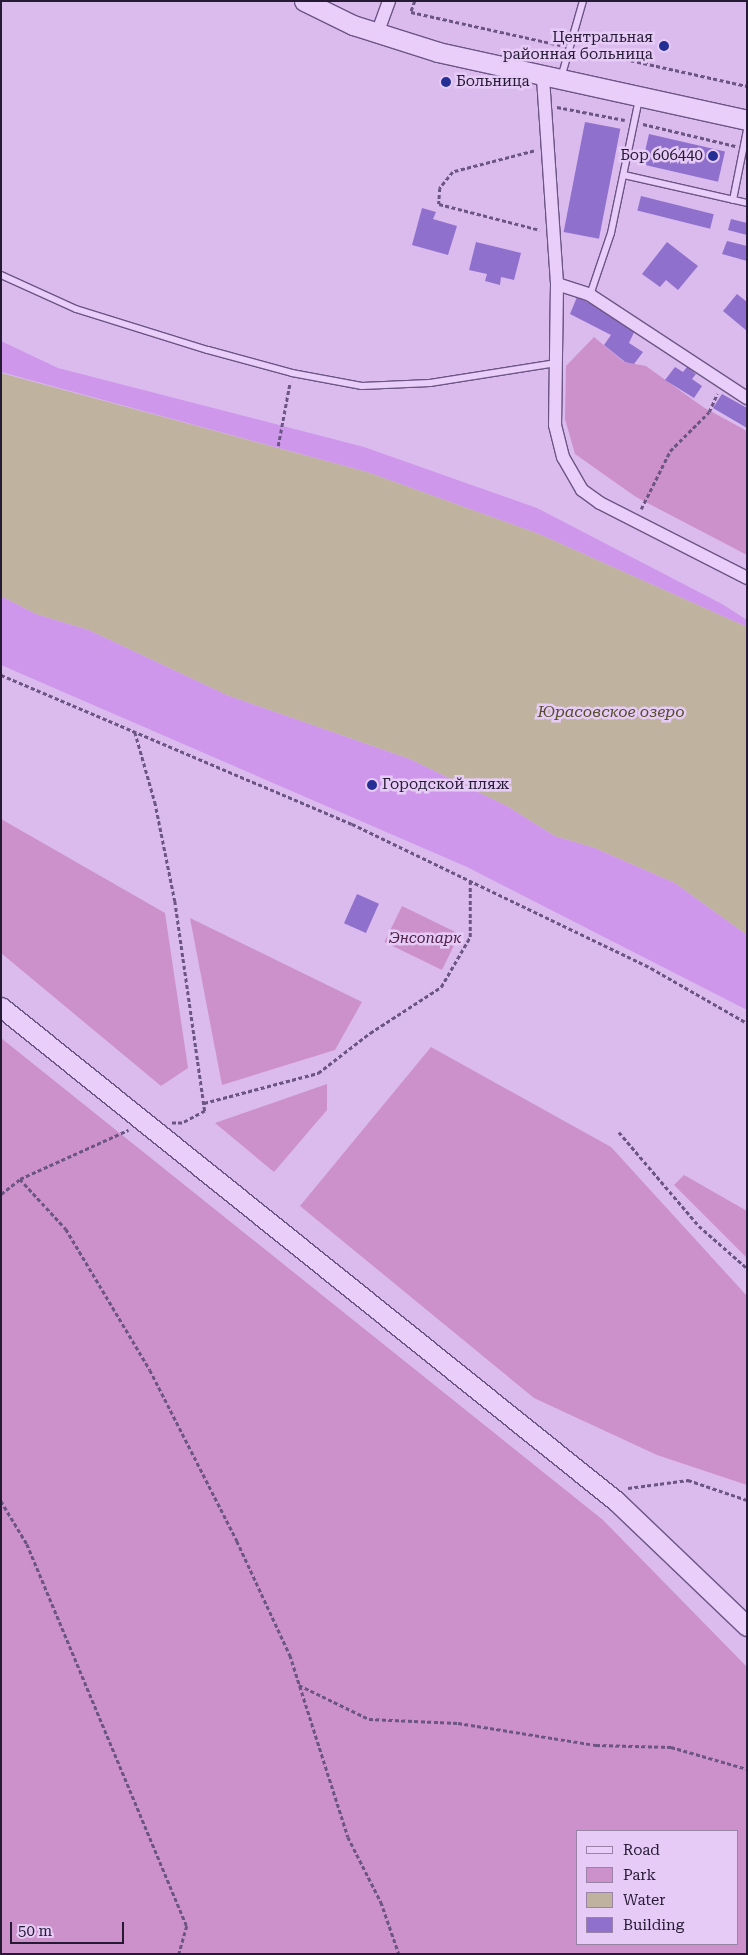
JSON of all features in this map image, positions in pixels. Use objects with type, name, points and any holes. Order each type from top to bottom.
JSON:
[{"type":"main road","points":[[304,1],[378,34],[552,80],[747,120]]},
{"type":"main road","points":[[1,1007],[604,1492],[747,1626]]},
{"type":"street","points":[[378,34],[389,1]]},
{"type":"street","points":[[552,80],[546,148],[557,284],[555,425],[570,473],[582,490],[634,521],[747,578]]},
{"type":"street","points":[[557,284],[590,295],[721,383],[747,398]]},
{"type":"lane","points":[[552,80],[583,1]]},
{"type":"lane","points":[[590,295],[611,233],[639,98]]},
{"type":"lane","points":[[733,200],[747,130]]},
{"type":"lane","points":[[624,176],[747,203]]},
{"type":"lane","points":[[1,275],[76,309],[292,373],[362,386],[393,386],[556,363]]},
{"type":"path","points":[[546,148],[453,172],[440,188],[439,204],[532,229],[552,230]]},
{"type":"path","points":[[278,446],[292,373]]},
{"type":"path","points":[[634,521],[670,451],[709,412],[721,383]]},
{"type":"path","points":[[1,675],[352,824],[650,968],[747,1023]]},
{"type":"path","points":[[1,1194],[20,1179],[145,1122],[182,1123],[205,1111],[175,901],[155,802],[135,732]]},
{"type":"path","points":[[204,1103],[318,1073],[370,1033],[441,987],[470,937],[470,881]]},
{"type":"path","points":[[619,1132],[699,1226],[747,1268]]},
{"type":"path","points":[[20,1179],[66,1229],[150,1370],[237,1541],[290,1656],[348,1837],[380,1902],[399,1954]]},
{"type":"path","points":[[604,1492],[688,1480],[747,1500]]},
{"type":"path","points":[[1,1501],[26,1544],[187,1926],[179,1954]]},
{"type":"path","points":[[299,1686],[369,1719],[458,1723],[596,1745],[671,1746],[747,1768]]},
{"type":"green space","points":[[594,337],[624,362],[646,366],[703,407],[747,431],[747,555],[636,497],[575,454],[565,419],[566,366]]},
{"type":"green space","points":[[1,819],[165,913],[188,1068],[161,1086],[1,953]]},
{"type":"green space","name":"Энсопарк","points":[[402,906],[460,934],[442,970],[384,942]]},
{"type":"green space","points":[[190,918],[362,1002],[335,1050],[222,1085]]},
{"type":"green space","points":[[1,1038],[603,1520],[747,1667],[747,1954],[1,1954]]},
{"type":"green space","points":[[431,1047],[611,1147],[747,1296],[747,1485],[657,1455],[534,1398],[300,1206]]},
{"type":"green space","points":[[327,1084],[327,1110],[274,1172],[215,1123]]},
{"type":"green space","points":[[684,1175],[747,1211],[747,1258],[674,1185]]},
{"type":"sand","points":[[1,341],[58,368],[364,447],[537,508],[722,604],[747,620],[747,627],[539,534],[367,472],[1,372]]},
{"type":"sand","name":"Городской пляж","points":[[1,596],[36,614],[89,630],[227,695],[410,759],[507,806],[555,836],[595,848],[675,883],[747,935],[747,1010],[467,867],[1,665]]},
{"type":"water","name":"Юрасовское озеро","points":[[1,373],[367,472],[539,534],[747,627],[747,935],[675,883],[595,848],[555,836],[507,806],[410,759],[227,695],[89,630],[36,614],[1,596]]},
{"type":"building","points":[[585,122],[620,129],[599,239],[564,232]]},
{"type":"building","points":[[649,134],[725,152],[718,182],[642,164]]},
{"type":"building","points":[[641,196],[714,214],[710,229],[637,211]]},
{"type":"building","points":[[422,208],[436,212],[433,219],[457,226],[448,255],[412,245]]},
{"type":"building","points":[[731,219],[747,223],[747,235],[728,230]]},
{"type":"building","points":[[727,241],[747,246],[747,261],[722,254]]},
{"type":"building","points":[[476,242],[521,253],[514,280],[501,277],[500,285],[485,281],[487,274],[469,270]]},
{"type":"building","points":[[667,242],[698,266],[678,290],[666,280],[660,287],[642,274]]},
{"type":"building","points":[[737,294],[747,302],[747,331],[723,311]]},
{"type":"building","points":[[577,297],[637,326],[629,343],[643,352],[634,364],[625,362],[604,345],[611,335],[570,314]]},
{"type":"building","points":[[675,367],[683,372],[687,367],[696,374],[692,379],[702,386],[694,398],[665,380]]},
{"type":"building","points":[[722,394],[747,408],[747,428],[713,408]]},
{"type":"building","points":[[357,894],[379,904],[366,933],[344,923]]},
{"type":"place","name":"Центральная районная больница","points":[[664,46]]},
{"type":"place","name":"Больница","points":[[446,82]]},
{"type":"place","name":"Бор 606440","points":[[713,156]]},
{"type":"place","name":"Городской пляж","points":[[372,785]]}]
